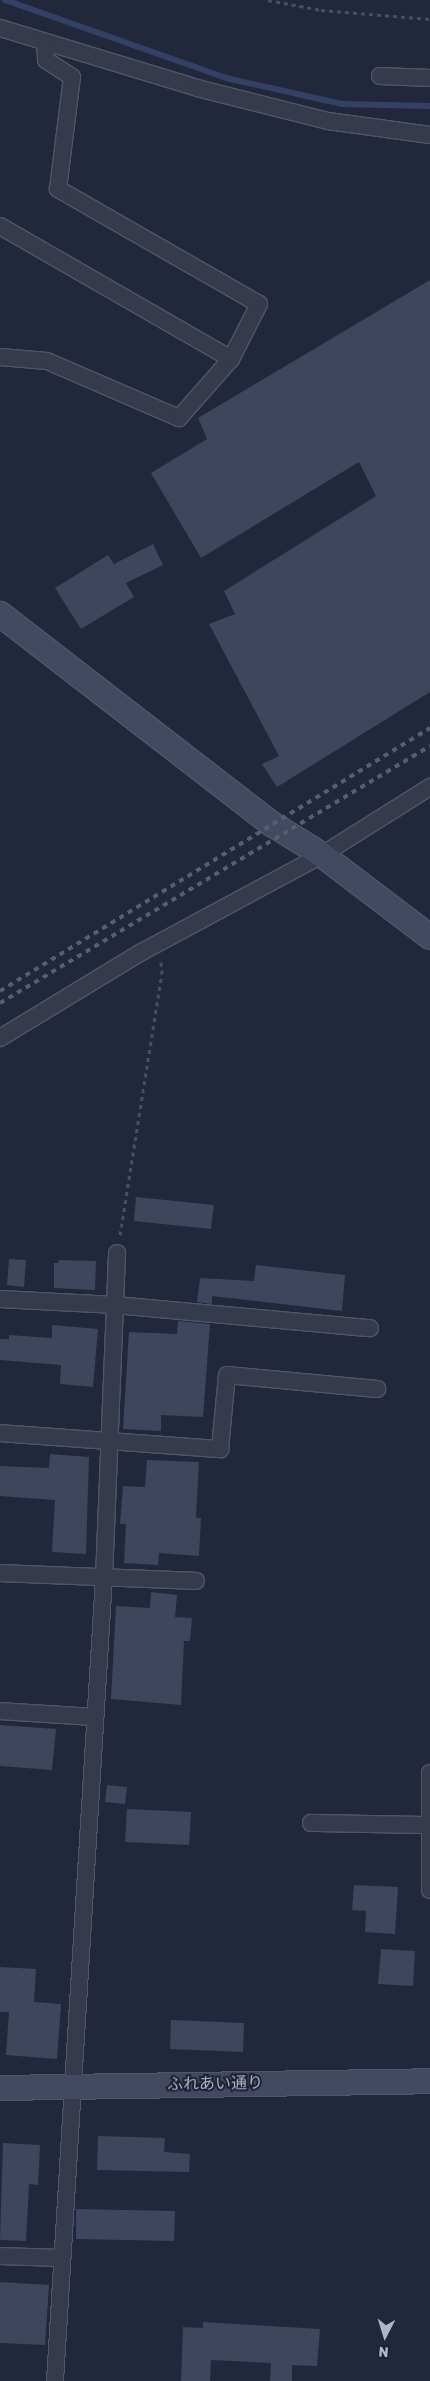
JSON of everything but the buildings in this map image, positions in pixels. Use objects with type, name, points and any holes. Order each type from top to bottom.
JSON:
[{"type":"street","points":[[0,28],[197,88],[328,121],[430,135]]},
{"type":"street","points":[[0,357],[47,361],[179,418],[231,359],[259,304],[58,190],[72,77],[46,60],[45,42]]},
{"type":"street","points":[[380,76],[430,78]]},
{"type":"street","points":[[0,226],[231,359]]},
{"type":"street","points":[[0,614],[272,824],[322,855],[430,937]]},
{"type":"street","points":[[0,1038],[159,942],[322,855],[430,787]]},
{"type":"street","points":[[55,2381],[94,1717],[104,1578],[108,1439],[117,1253]]},
{"type":"street","points":[[0,1299],[115,1305],[370,1328]]},
{"type":"street","points":[[0,1433],[108,1439],[220,1449],[227,1375],[377,1389]]},
{"type":"street","points":[[0,1573],[196,1581]]},
{"type":"street","points":[[0,1711],[94,1717]]},
{"type":"street","points":[[430,1781],[428,1825],[430,1890]]},
{"type":"street","points":[[311,1822],[428,1825]]},
{"type":"street","name":"ふれあい通り","points":[[0,2088],[430,2081]]},
{"type":"street","points":[[0,2256],[61,2258]]},
{"type":"path","points":[[268,0],[321,10],[430,19]]},
{"type":"path","points":[[117,1253],[162,974],[159,942]]},
{"type":"waterway","points":[[5,0],[226,78],[342,104],[430,106]]},
{"type":"railway","points":[[0,991],[430,728]]},
{"type":"railway","points":[[0,1003],[430,746]]}]
